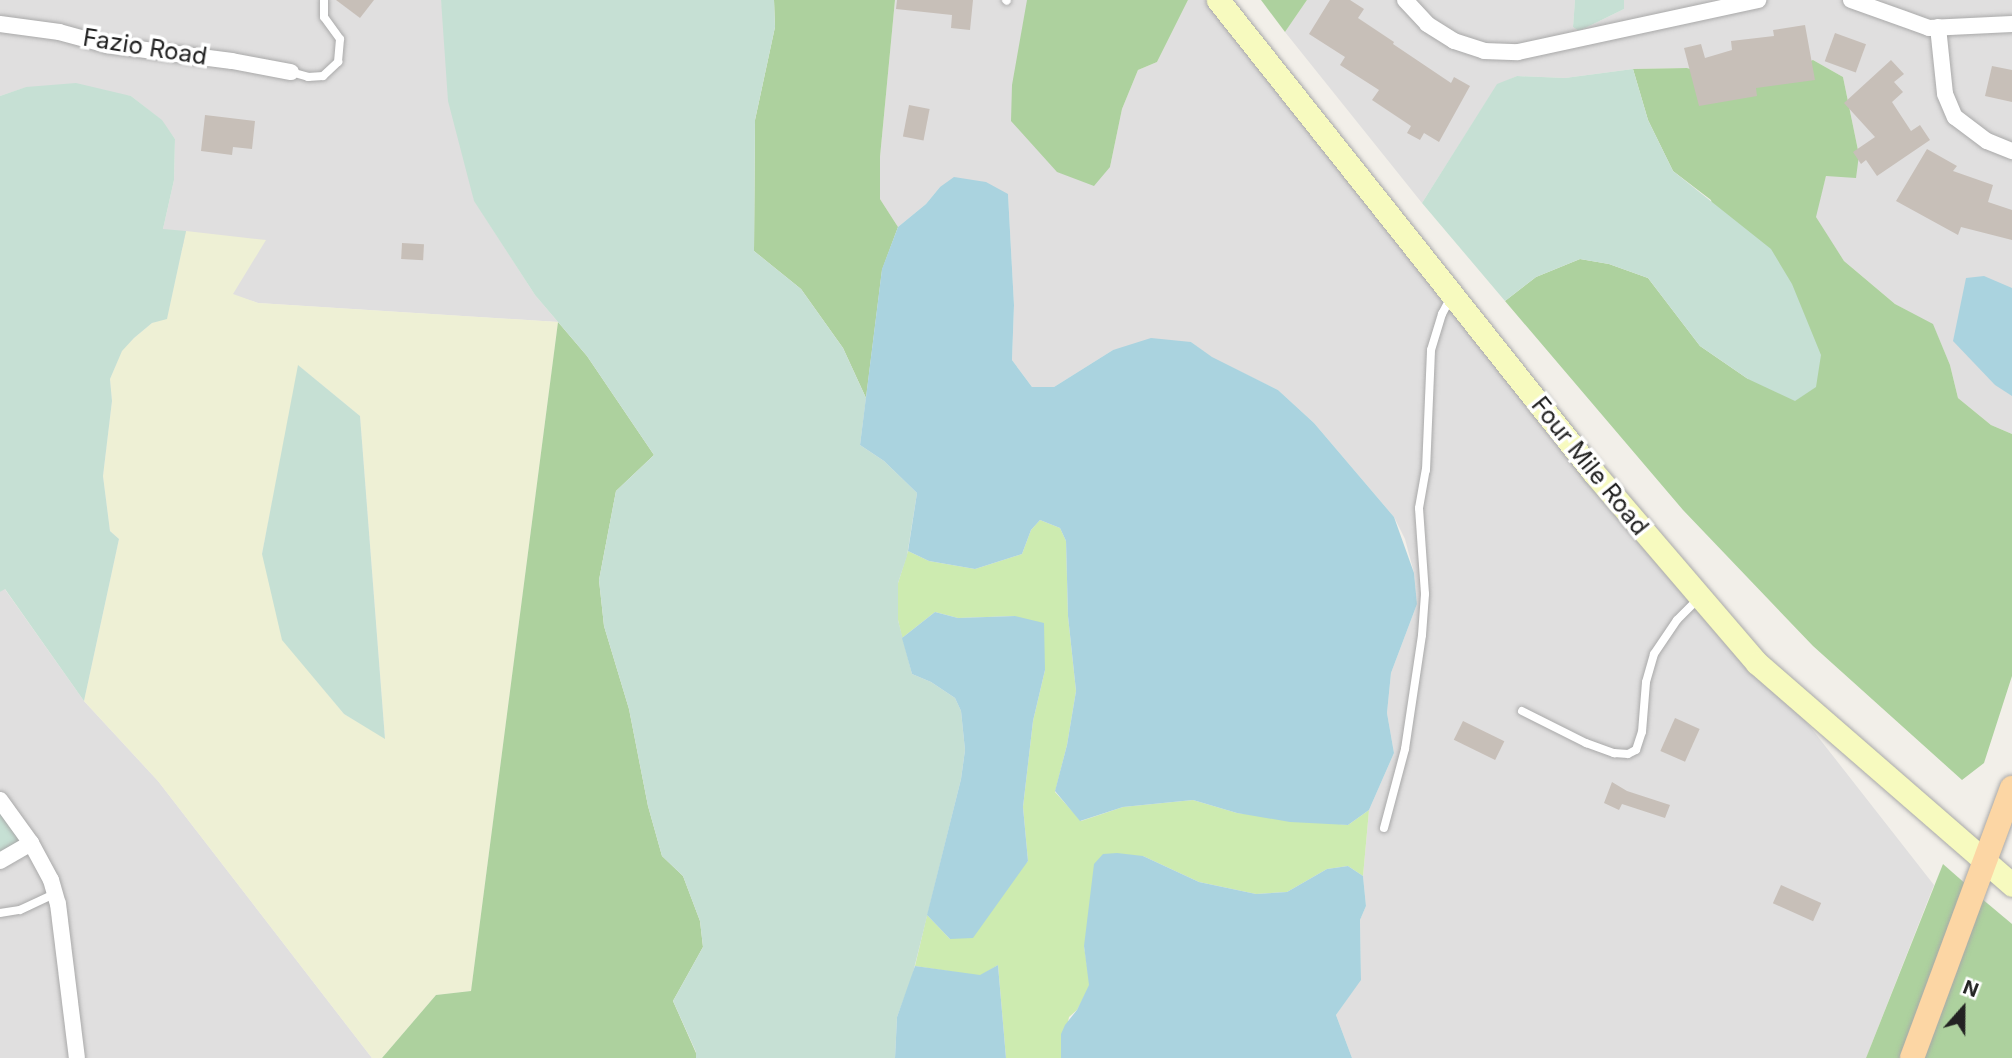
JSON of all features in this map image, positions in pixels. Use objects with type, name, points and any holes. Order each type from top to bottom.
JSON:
[{"type":"main road","name":"Four Mile Road","points":[[1218,0],[1594,473],[1757,663],[2012,885]]},
{"type":"main road","points":[[1912,1058],[2012,788]]},
{"type":"street","points":[[1405,0],[1427,24],[1454,40],[1484,51],[1518,52],[1758,0]]},
{"type":"street","points":[[1851,0],[1929,28],[2012,24]]},
{"type":"street","name":"Fazio Road","points":[[0,24],[59,32],[107,45],[232,61],[290,72]]},
{"type":"street","points":[[1938,27],[1945,93],[1955,117],[1987,141],[2012,150]]},
{"type":"street","points":[[0,800],[32,843],[55,894],[77,1058]]},
{"type":"street","points":[[0,861],[32,843]]},
{"type":"lane","points":[[290,72],[308,77],[324,76],[338,62],[340,39],[324,17],[324,0]]},
{"type":"lane","points":[[1384,828],[1405,749],[1422,635],[1425,594],[1419,508],[1426,470],[1431,350],[1441,314],[1453,295]]},
{"type":"lane","points":[[1522,711],[1586,743],[1614,753],[1628,754],[1636,750],[1646,705],[1646,682],[1654,654],[1677,620],[1700,597]]},
{"type":"lane","points":[[0,913],[20,910],[55,894]]},
{"type":"shaded area","points":[[0,0],[441,0],[474,200],[535,295],[558,322],[258,303],[233,295],[163,229],[174,180],[175,139],[160,119],[131,96],[27,87],[0,96]]},
{"type":"shaded area","points":[[895,0],[1027,0],[1027,6],[1110,167],[1122,109],[1138,70],[1157,62],[1188,0],[1206,0],[1587,480],[1797,710],[1934,885],[1866,1058],[1352,1058],[1336,1015],[1361,979],[1360,920],[1366,906],[1363,876],[1369,810],[1394,753],[1387,713],[1391,673],[1417,604],[1414,573],[1405,539],[1394,517],[1314,423],[1278,390],[1212,358],[1191,342],[1113,350],[1054,387],[1032,387],[1012,360],[1014,305],[1008,194],[940,187],[926,204],[898,227],[880,199],[880,157]]},
{"type":"shaded area","points":[[1307,0],[1575,0],[1573,27],[1579,31],[1624,9],[1624,0],[2012,0],[2012,434],[1991,425],[1958,398],[1950,365],[1933,325],[1895,304],[1844,261],[1815,217],[1826,176],[1859,155],[1843,77],[1813,60],[1788,68],[1720,77],[1687,68],[1633,69],[1565,78],[1517,76],[1497,85],[1422,203],[1285,32]]},
{"type":"shaded area","points":[[4,588],[84,701],[158,781],[372,1058],[0,1058],[0,856],[25,856],[0,794],[0,592]]},
{"type":"green space","points":[[441,0],[774,0],[775,27],[755,120],[754,251],[801,289],[843,348],[866,398],[860,445],[884,461],[917,493],[907,556],[898,583],[898,620],[912,674],[931,682],[955,698],[961,711],[965,750],[961,779],[912,977],[897,1017],[895,1058],[696,1058],[696,1052],[673,1001],[703,947],[700,921],[683,876],[662,856],[648,806],[629,709],[604,626],[599,580],[616,491],[654,455],[587,356],[535,295],[474,201],[448,101]]},
{"type":"green space","points":[[774,0],[895,0],[880,157],[880,199],[898,227],[882,270],[866,398],[843,348],[801,289],[754,251],[755,120],[775,27]]},
{"type":"green space","points":[[1027,0],[1188,0],[1157,62],[1138,70],[1122,109],[1110,167],[1094,186],[1057,172],[1011,121],[1012,85]]},
{"type":"green space","points":[[1261,0],[1307,0],[1285,32]]},
{"type":"green space","points":[[1575,0],[1624,0],[1624,9],[1579,31],[1573,27]]},
{"type":"green space","points":[[1813,60],[1843,77],[1859,155],[1856,178],[1826,176],[1816,217],[1844,261],[1895,304],[1933,324],[1950,365],[1958,398],[1991,425],[2012,434],[2012,676],[1984,763],[1962,780],[1813,646],[1683,510],[1505,301],[1536,277],[1580,259],[1609,264],[1648,278],[1700,346],[1748,379],[1711,200],[1673,171],[1648,120],[1633,69],[1687,68],[1720,77],[1788,68]]},
{"type":"green space","points":[[1633,69],[1648,120],[1673,171],[1771,249],[1792,284],[1821,355],[1816,387],[1795,401],[1748,379],[1700,346],[1648,278],[1609,264],[1580,259],[1536,277],[1505,301],[1422,203],[1497,84],[1517,76],[1565,78]]},
{"type":"green space","points":[[76,83],[131,96],[162,120],[175,139],[174,180],[163,229],[186,231],[167,319],[152,323],[134,338],[122,351],[110,379],[112,401],[103,476],[110,531],[119,539],[84,701],[5,589],[0,592],[0,96],[26,87]]},
{"type":"green space","points":[[186,231],[266,240],[233,294],[258,303],[558,322],[471,991],[436,995],[382,1058],[372,1058],[158,781],[84,701],[119,539],[110,531],[103,476],[112,401],[110,379],[122,350],[152,323],[167,318]],"holes":[[[299,366],[360,416],[385,738],[344,714],[312,675],[262,554]]]},
{"type":"green space","points":[[558,322],[587,356],[654,455],[616,491],[599,580],[604,626],[629,709],[648,806],[662,856],[683,876],[700,921],[703,947],[673,1001],[696,1058],[382,1058],[436,995],[471,991]]},
{"type":"green space","points":[[298,365],[360,416],[385,739],[344,714],[282,640],[262,554]]},
{"type":"green space","points":[[1040,520],[1060,528],[1066,541],[1068,616],[1076,691],[1067,745],[1055,792],[1081,821],[1123,807],[1193,800],[1237,813],[1348,825],[1369,810],[1363,876],[1348,866],[1327,869],[1287,892],[1256,894],[1199,882],[1143,856],[1084,946],[1090,985],[1077,1010],[1069,1017],[1061,1058],[1006,1058],[998,965],[980,976],[915,966],[927,915],[950,939],[1028,861],[1023,807],[1033,721],[1045,670],[1015,616],[958,618],[935,612],[902,638],[898,620],[898,583],[908,551],[929,561],[975,569],[1022,554],[1031,530]]},
{"type":"green space","points":[[0,794],[19,819],[25,857],[0,856]]},
{"type":"green space","points":[[1943,864],[1968,886],[1903,1058],[1866,1058]]},
{"type":"green space","points":[[1981,898],[2012,924],[2012,1058],[1921,1058]]},
{"type":"water","points":[[954,177],[986,182],[1008,194],[1014,305],[1012,360],[1032,387],[1054,387],[1113,350],[1151,338],[1191,342],[1212,357],[1278,390],[1314,423],[1394,517],[1414,573],[1417,604],[1391,673],[1387,713],[1394,753],[1369,810],[1348,825],[1290,822],[1237,813],[1193,800],[1123,807],[1080,821],[1055,791],[1067,745],[1076,691],[1068,616],[1066,541],[1060,528],[1040,520],[1031,530],[1022,554],[975,569],[929,561],[908,551],[917,493],[884,461],[860,445],[882,269],[898,227]]},
{"type":"water","points":[[1984,276],[2012,288],[2012,396],[1995,385],[1953,341],[1966,278]]},
{"type":"water","points":[[935,612],[958,618],[1015,616],[1044,623],[1045,670],[1033,721],[1023,807],[1028,861],[973,938],[950,939],[927,915],[961,779],[965,750],[961,711],[955,698],[931,682],[912,674],[902,638]]},
{"type":"water","points":[[1103,854],[1143,856],[1199,882],[1256,894],[1287,892],[1327,869],[1348,866],[1363,876],[1366,906],[1360,920],[1361,980],[1336,1015],[1352,1058],[1061,1058],[1061,1034],[1089,985],[1084,946],[1094,864]]},
{"type":"water","points":[[998,965],[1006,1058],[895,1058],[897,1017],[915,966],[980,975]]},
{"type":"building","points":[[336,0],[374,0],[360,18]]},
{"type":"building","points":[[897,0],[973,0],[970,30],[951,28],[952,15],[896,9]]},
{"type":"building","points":[[1330,0],[1350,0],[1364,9],[1358,18],[1394,42],[1393,44],[1451,83],[1454,77],[1470,86],[1439,142],[1424,133],[1420,140],[1407,133],[1411,126],[1372,100],[1379,90],[1340,65],[1345,57],[1309,34]]},
{"type":"building","points":[[1805,25],[1815,80],[1756,88],[1757,96],[1699,106],[1684,48],[1701,44],[1705,58],[1732,50],[1731,41],[1774,36],[1773,30]]},
{"type":"building","points":[[1835,33],[1866,44],[1856,72],[1825,61]]},
{"type":"building","points":[[1891,60],[1904,74],[1894,82],[1903,92],[1892,102],[1911,131],[1920,125],[1930,140],[1877,176],[1866,160],[1861,164],[1853,152],[1875,137],[1844,103]]},
{"type":"building","points":[[1992,66],[2012,70],[2012,102],[1985,96]]},
{"type":"building","points":[[909,105],[930,109],[924,140],[903,136]]},
{"type":"building","points":[[205,115],[255,121],[252,149],[233,147],[232,155],[201,151]]},
{"type":"building","points":[[1927,149],[1957,166],[1953,171],[1993,185],[1988,202],[2012,210],[2012,240],[1961,227],[1958,235],[1896,201]]},
{"type":"building","points":[[402,243],[424,244],[423,260],[401,259]]},
{"type":"building","points":[[1675,718],[1700,729],[1685,762],[1660,751]]},
{"type":"building","points":[[1463,721],[1504,741],[1495,760],[1454,740]]},
{"type":"building","points":[[1612,782],[1627,791],[1670,805],[1665,818],[1622,804],[1619,810],[1604,803]]},
{"type":"building","points":[[1781,885],[1821,903],[1813,921],[1773,903]]}]
